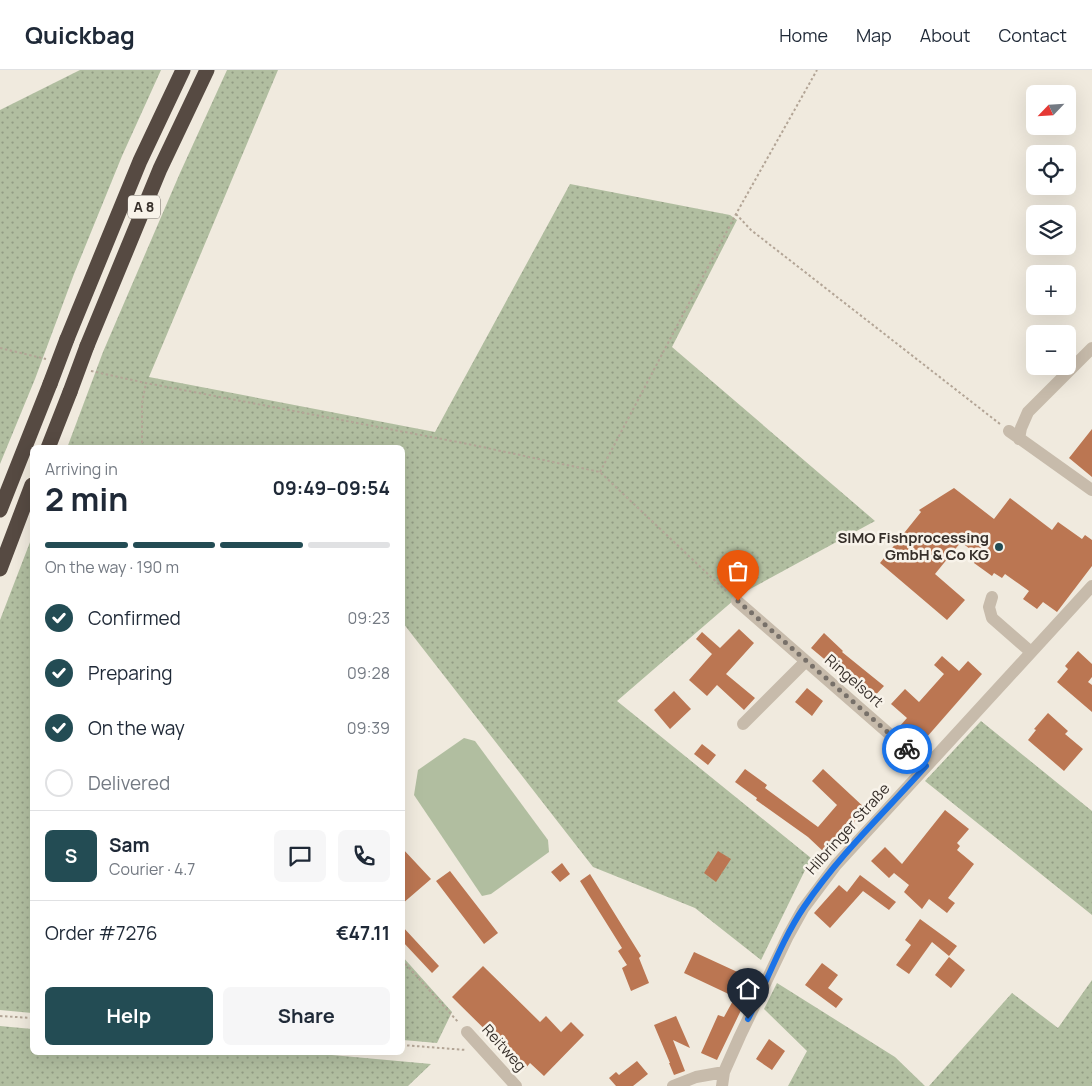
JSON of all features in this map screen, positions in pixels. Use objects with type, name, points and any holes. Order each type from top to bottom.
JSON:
[{"type":"highway","name":"A 8","points":[[0,510],[140,161],[183,70]]},
{"type":"highway","name":"A 8","points":[[49,445],[87,346],[160,169],[206,70]]},
{"type":"highway","points":[[0,569],[30,491]]},
{"type":"street","points":[[1019,439],[1021,428],[1028,412],[1092,348]]},
{"type":"street","points":[[1009,431],[1092,490]]},
{"type":"street","name":"Hilbringer Straße","points":[[722,1086],[724,1072],[788,936],[803,909],[836,865],[1092,586]]},
{"type":"street","points":[[992,596],[989,608],[992,618],[1031,652]]},
{"type":"street","name":"Ringelsort","points":[[738,601],[926,766]]},
{"type":"street","name":"Ringelsort","points":[[743,724],[806,661]]},
{"type":"street","name":"Reitweg","points":[[468,1032],[516,1086]]},
{"type":"street","points":[[673,1086],[696,1077],[724,1072]]},
{"type":"path","points":[[600,472],[736,214],[817,70]]},
{"type":"path","points":[[736,214],[751,230],[1009,431]]},
{"type":"path","points":[[142,445],[142,403],[146,383],[441,438],[600,472],[738,601]]},
{"type":"path","points":[[405,963],[468,1032]]},
{"type":"path","points":[[0,1016],[30,1018]]},
{"type":"path","points":[[405,1046],[467,1050],[480,1047]]},
{"type":"green space","points":[[80,70],[161,70],[122,156],[0,464],[0,110]]},
{"type":"green space","points":[[227,70],[278,70],[149,377],[435,432],[570,184],[730,215],[737,220],[672,347],[875,521],[741,594],[617,701],[811,858],[761,960],[695,908],[593,867],[405,626],[405,445],[68,445],[103,352],[180,173]]},
{"type":"green space","points":[[30,542],[30,1013],[0,1010],[0,620]]},
{"type":"green space","points":[[981,721],[1092,811],[1092,915],[925,781]]},
{"type":"green space","points":[[464,738],[475,741],[548,840],[549,852],[491,894],[482,896],[414,795],[418,770]]},
{"type":"green space","points":[[405,959],[452,1012],[437,1043],[405,1040]]},
{"type":"green space","points":[[1092,980],[1092,1086],[929,1086],[1012,993],[1058,1028]]},
{"type":"green space","points":[[777,983],[895,1057],[925,1086],[788,1086],[807,1051],[764,1009]]},
{"type":"green space","points":[[0,1026],[30,1029],[30,1055],[332,1055],[431,1064],[408,1086],[0,1086]]},
{"type":"building","points":[[1092,429],[1092,477],[1069,458]]},
{"type":"building","points":[[954,488],[994,519],[1010,498],[1052,530],[1058,522],[1082,539],[1085,535],[1092,540],[1092,566],[1057,612],[1043,602],[1037,609],[1023,599],[1029,591],[1005,574],[1002,578],[994,573],[992,576],[974,563],[979,556],[961,542],[935,574],[965,600],[947,620],[880,563],[921,512],[919,510]]},
{"type":"building","points":[[739,629],[754,643],[726,674],[755,698],[744,710],[717,685],[707,696],[689,680],[712,654],[696,639],[702,632],[720,648]]},
{"type":"building","points":[[824,633],[842,652],[884,686],[870,701],[811,648]]},
{"type":"building","points":[[1078,651],[1092,664],[1092,677],[1088,682],[1092,685],[1092,712],[1057,682],[1068,669],[1065,666]]},
{"type":"building","points":[[942,656],[959,671],[968,661],[982,674],[919,746],[899,727],[907,718],[891,704],[905,689],[919,702],[944,674],[934,665]]},
{"type":"building","points":[[807,688],[823,701],[812,716],[795,702]]},
{"type":"building","points":[[674,691],[691,709],[670,729],[654,710]]},
{"type":"building","points":[[1048,713],[1068,731],[1065,734],[1083,749],[1064,771],[1028,740],[1036,730],[1034,729]]},
{"type":"building","points":[[702,744],[716,755],[708,765],[694,754]]},
{"type":"building","points":[[745,769],[767,785],[765,788],[818,827],[837,805],[812,781],[823,769],[866,809],[826,854],[808,837],[756,800],[757,798],[735,782]]},
{"type":"building","points":[[945,810],[969,829],[957,843],[960,846],[957,850],[974,864],[948,898],[955,903],[947,913],[929,899],[922,909],[904,892],[909,885],[894,873],[889,878],[871,861],[885,847],[902,864]]},
{"type":"building","points":[[405,851],[431,879],[405,901]]},
{"type":"building","points":[[718,851],[731,859],[716,882],[704,873]]},
{"type":"building","points":[[562,863],[570,874],[560,882],[551,872]]},
{"type":"building","points":[[450,871],[498,933],[484,944],[436,881]]},
{"type":"building","points":[[590,874],[641,956],[639,958],[649,983],[631,991],[622,968],[627,965],[618,951],[622,948],[580,881]]},
{"type":"building","points":[[860,875],[896,902],[889,910],[863,891],[830,928],[814,913],[839,885],[847,892]]},
{"type":"building","points":[[920,919],[957,946],[949,956],[932,942],[909,974],[896,965],[911,945],[905,940]]},
{"type":"building","points":[[405,929],[439,966],[432,973],[405,944]]},
{"type":"building","points":[[694,952],[757,981],[717,1060],[701,1053],[718,1015],[724,1017],[735,997],[684,973]]},
{"type":"building","points":[[949,957],[965,970],[951,988],[935,975]]},
{"type":"building","points":[[822,963],[838,975],[828,988],[843,999],[836,1008],[805,985]]},
{"type":"building","points":[[483,966],[540,1022],[546,1016],[561,1032],[571,1022],[584,1035],[544,1076],[530,1063],[525,1069],[452,997]]},
{"type":"building","points":[[676,1016],[690,1048],[673,1040],[685,1071],[674,1075],[654,1025]]},
{"type":"building","points":[[769,1039],[785,1051],[772,1070],[756,1059]]},
{"type":"building","points":[[637,1061],[648,1074],[633,1086],[616,1086],[609,1078],[616,1072],[619,1075]]},
{"type":"way so far","points":[[738,601],[907,749]]},
{"type":"place","name":"SIMO Fishprocessing GmbH & Co KG","points":[[999,547]]},
{"type":"route","points":[[748,1019],[788,936],[817,888],[926,766],[907,749]]}]
